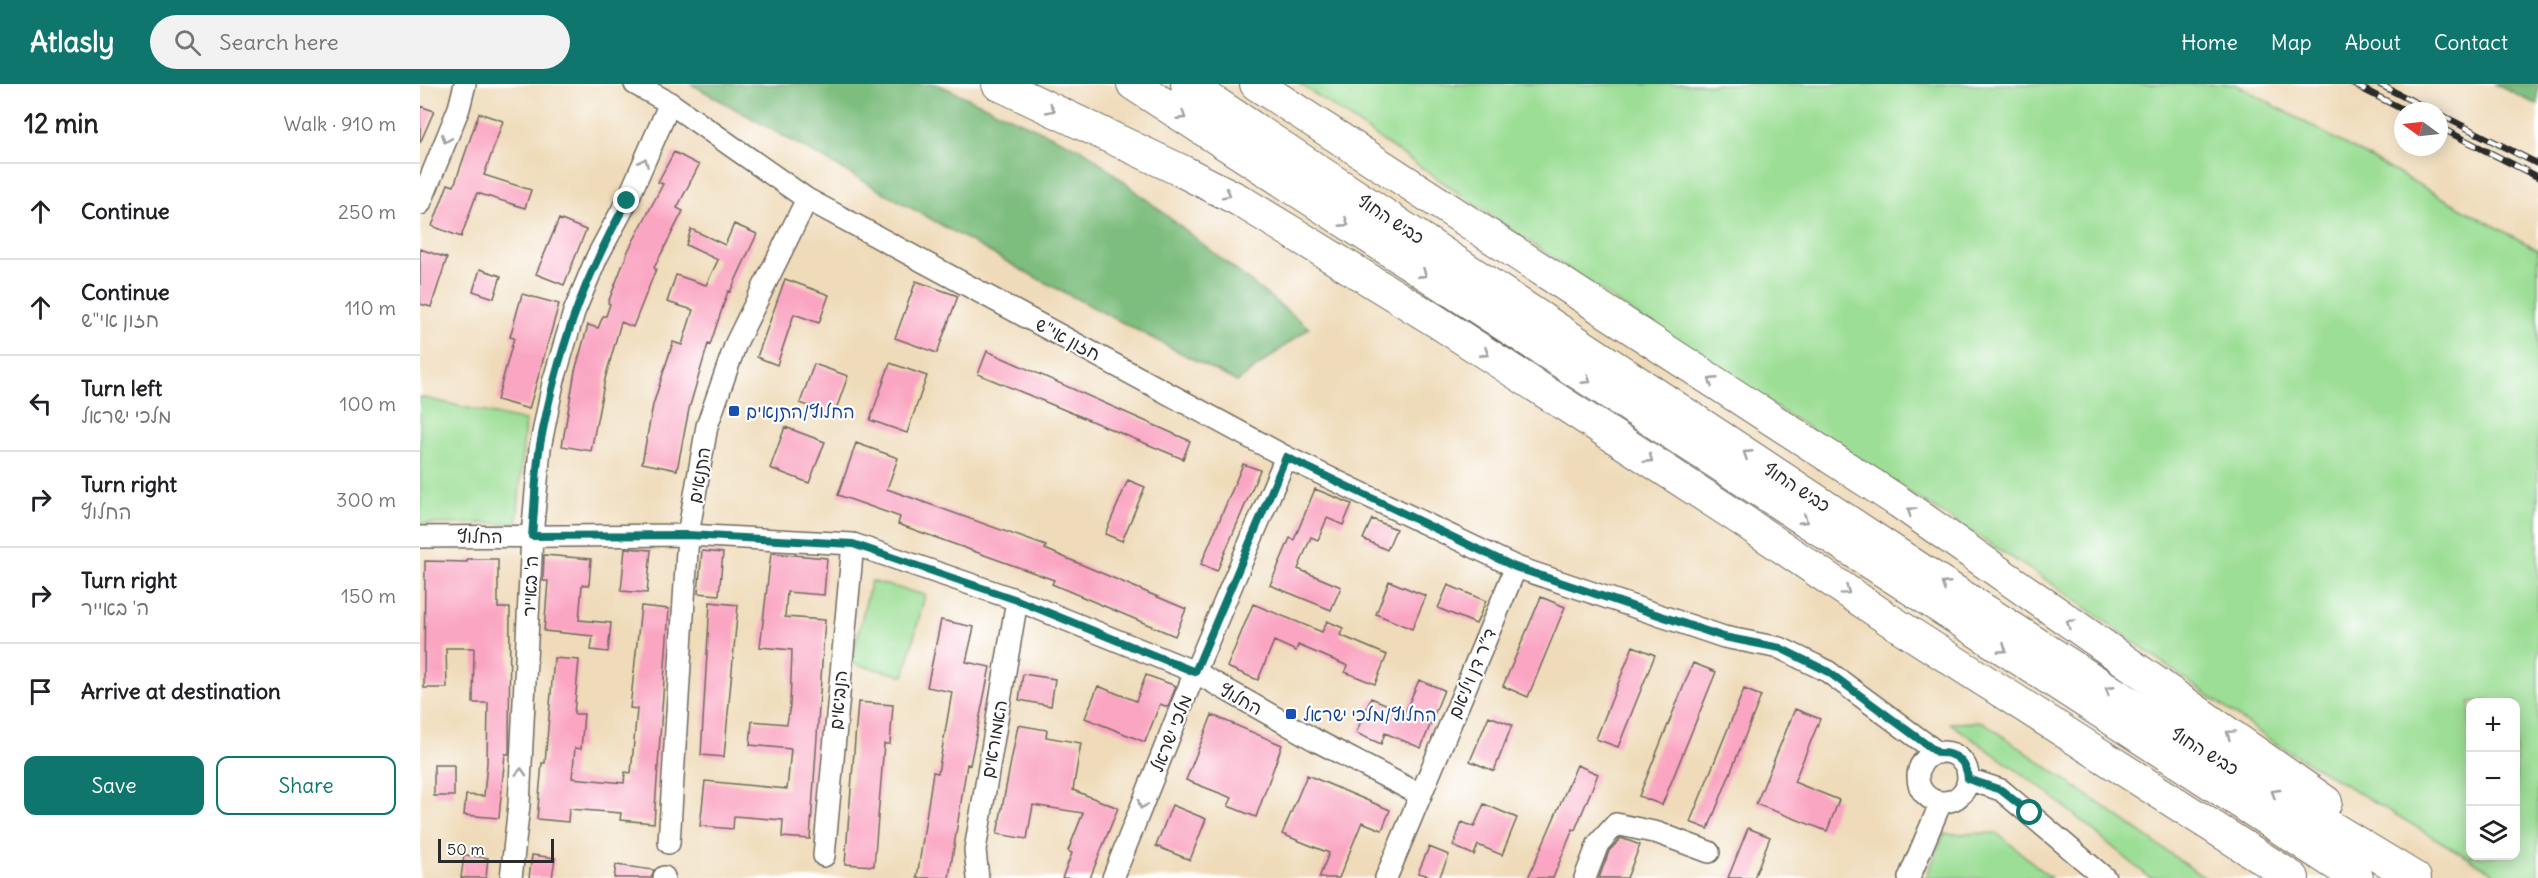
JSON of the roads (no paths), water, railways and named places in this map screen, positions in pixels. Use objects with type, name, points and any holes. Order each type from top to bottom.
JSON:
[{"type":"highway","points":[[998,84],[1239,200],[1436,321],[1742,520],[1888,619],[2293,878]]},
{"type":"highway","name":"כביש החוף","points":[[1133,84],[2357,878]]},
{"type":"highway","name":"כביש החוף","points":[[1187,84],[1920,569],[2176,733],[2415,878]]},
{"type":"highway","points":[[1256,84],[1899,502],[2432,878]]},
{"type":"highway","points":[[2036,713],[2266,878]]},
{"type":"street","points":[[420,204],[459,108],[465,84]]},
{"type":"street","name":"חזון אי\"ש","points":[[635,84],[670,103],[807,199],[1286,457],[1515,567],[1724,637],[1780,648],[1827,671],[1938,753]]},
{"type":"street","name":"ה' באייר","points":[[511,878],[519,805],[532,536],[540,448],[553,383],[574,312],[597,257],[627,201],[670,103]]},
{"type":"street","name":"התנאים","points":[[669,843],[688,535],[707,426],[736,343],[807,199]]},
{"type":"street","name":"מלכי ישראל","points":[[1113,878],[1195,672],[1286,457]]},
{"type":"street","name":"החלוץ","points":[[420,537],[688,535],[853,544],[1017,600],[1195,672],[1315,740],[1421,795]]},
{"type":"street","name":"הנביאים","points":[[824,856],[853,544]]},
{"type":"street","name":"ד״ר דן ויליאם","points":[[1386,878],[1515,567]]},
{"type":"street","name":"האמוראים","points":[[978,878],[975,850],[1017,600]]},
{"type":"street","points":[[1938,753],[1955,755],[1963,763],[1968,779],[1966,788],[1958,797],[1941,802],[1925,794],[1918,779],[1923,763],[1938,753]]},
{"type":"street","points":[[1968,779],[2001,790],[2105,878]]},
{"type":"street","points":[[1909,878],[1941,802]]},
{"type":"street","points":[[1585,878],[1598,844],[1616,824],[1658,833],[1709,852]]},
{"type":"railway","points":[[2353,84],[2394,105]]},
{"type":"railway","points":[[2379,84],[2414,102]]},
{"type":"railway","points":[[2448,119],[2538,164]]},
{"type":"railway","points":[[2448,132],[2538,177]]},
{"type":"place","name":"החלוץ/התנאים","points":[[734,411]]},
{"type":"place","name":"החלוץ/מלכי ישראל","points":[[1291,714]]}]
